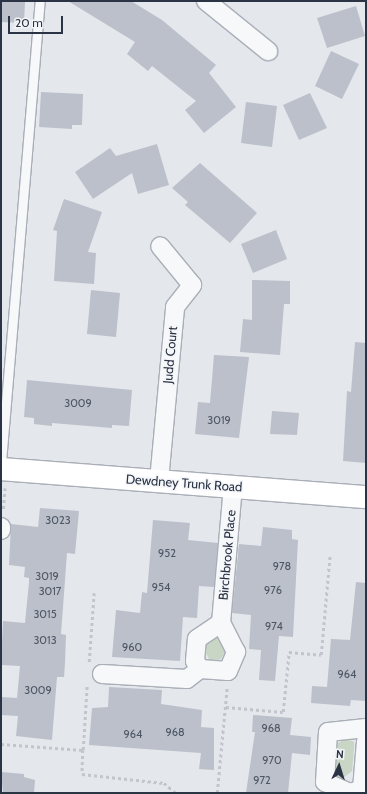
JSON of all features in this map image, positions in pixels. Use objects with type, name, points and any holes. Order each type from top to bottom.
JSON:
[{"type":"main road","name":"Dewdney Trunk Road","points":[[3,478],[159,482],[366,497]]},
{"type":"street","points":[[206,1],[268,51]]},
{"type":"street","name":"Judd Court","points":[[159,482],[174,307],[192,286],[160,246]]},
{"type":"street","name":"Birchbrook Place","points":[[222,623],[233,487]]},
{"type":"street","points":[[102,674],[187,679],[200,669],[228,671],[236,652],[222,623],[197,638],[195,661],[200,669]]},
{"type":"street","points":[[366,728],[328,732],[325,782],[350,792],[362,789],[366,741]]},
{"type":"lane","points":[[1,462],[40,1]]},
{"type":"path","points":[[1,528],[3,478]]},
{"type":"path","points":[[226,707],[283,712],[289,652],[321,655],[330,554]]},
{"type":"path","points":[[217,793],[226,707],[228,671]]},
{"type":"path","points":[[1,744],[83,750],[82,774],[164,783],[176,793]]},
{"type":"green space","points":[[216,635],[226,650],[221,659],[215,661],[209,659],[203,647]]},
{"type":"green space","points":[[346,738],[354,742],[354,749],[352,771],[343,778],[338,777],[333,771],[335,745]]},
{"type":"building","points":[[1,1],[25,2],[24,23],[1,22]]},
{"type":"building","points":[[68,1],[131,1],[162,20],[216,65],[209,73],[236,107],[204,133],[185,110],[196,101],[152,66],[148,71],[127,54],[135,42]]},
{"type":"building","points":[[356,6],[365,36],[327,48],[317,18]]},
{"type":"building","points":[[331,51],[359,64],[342,99],[315,86]]},
{"type":"building","points":[[41,92],[83,94],[82,125],[72,125],[72,129],[39,127]]},
{"type":"building","points":[[310,93],[327,128],[299,140],[283,105]]},
{"type":"building","points":[[246,102],[277,106],[272,147],[241,143]]},
{"type":"building","points":[[157,144],[169,185],[138,194],[132,173],[93,199],[75,172],[110,148],[116,156]]},
{"type":"building","points":[[200,163],[257,213],[230,243],[185,205],[188,202],[172,188]]},
{"type":"building","points":[[64,199],[102,212],[88,252],[96,253],[94,284],[54,281],[57,231],[53,230]]},
{"type":"building","points":[[276,230],[287,259],[253,273],[241,244]]},
{"type":"building","points":[[252,280],[290,281],[290,304],[284,304],[280,355],[240,352],[243,319],[252,320]]},
{"type":"building","points":[[91,290],[120,293],[116,337],[87,334]]},
{"type":"building","points":[[355,342],[366,343],[366,463],[343,461],[347,391],[351,392]]},
{"type":"building","points":[[214,355],[249,357],[239,438],[195,434],[198,402],[210,403]]},
{"type":"building","points":[[27,380],[132,390],[129,426],[112,425],[112,428],[52,423],[52,426],[34,424],[34,418],[24,417]]},
{"type":"building","points":[[272,411],[299,413],[297,435],[270,434]]},
{"type":"building","points":[[40,508],[79,511],[75,554],[67,553],[61,634],[66,635],[64,677],[57,677],[52,740],[16,736],[18,716],[1,715],[1,697],[17,698],[20,666],[1,665],[3,621],[25,623],[29,582],[29,578],[24,577],[25,567],[9,565],[11,524],[38,527]]},
{"type":"building","points":[[153,520],[190,523],[188,540],[218,543],[214,587],[199,586],[197,618],[183,617],[180,661],[112,657],[116,610],[140,613],[142,592],[147,593]]},
{"type":"building","points":[[263,527],[292,530],[292,539],[298,540],[293,637],[279,636],[275,681],[259,680],[261,650],[249,649],[251,615],[232,613],[239,544],[261,546]]},
{"type":"building","points":[[356,582],[366,583],[366,701],[351,700],[350,706],[311,703],[312,686],[327,687],[331,639],[350,640]]},
{"type":"building","points":[[109,687],[162,690],[161,704],[202,710],[201,727],[214,728],[214,770],[199,769],[201,753],[89,745],[92,708],[108,707]]},
{"type":"building","points":[[253,715],[292,718],[290,735],[311,737],[310,755],[292,753],[288,793],[246,793],[255,732],[252,732]]},
{"type":"building","points":[[1,772],[24,774],[24,777],[35,780],[34,793],[3,793]]}]
